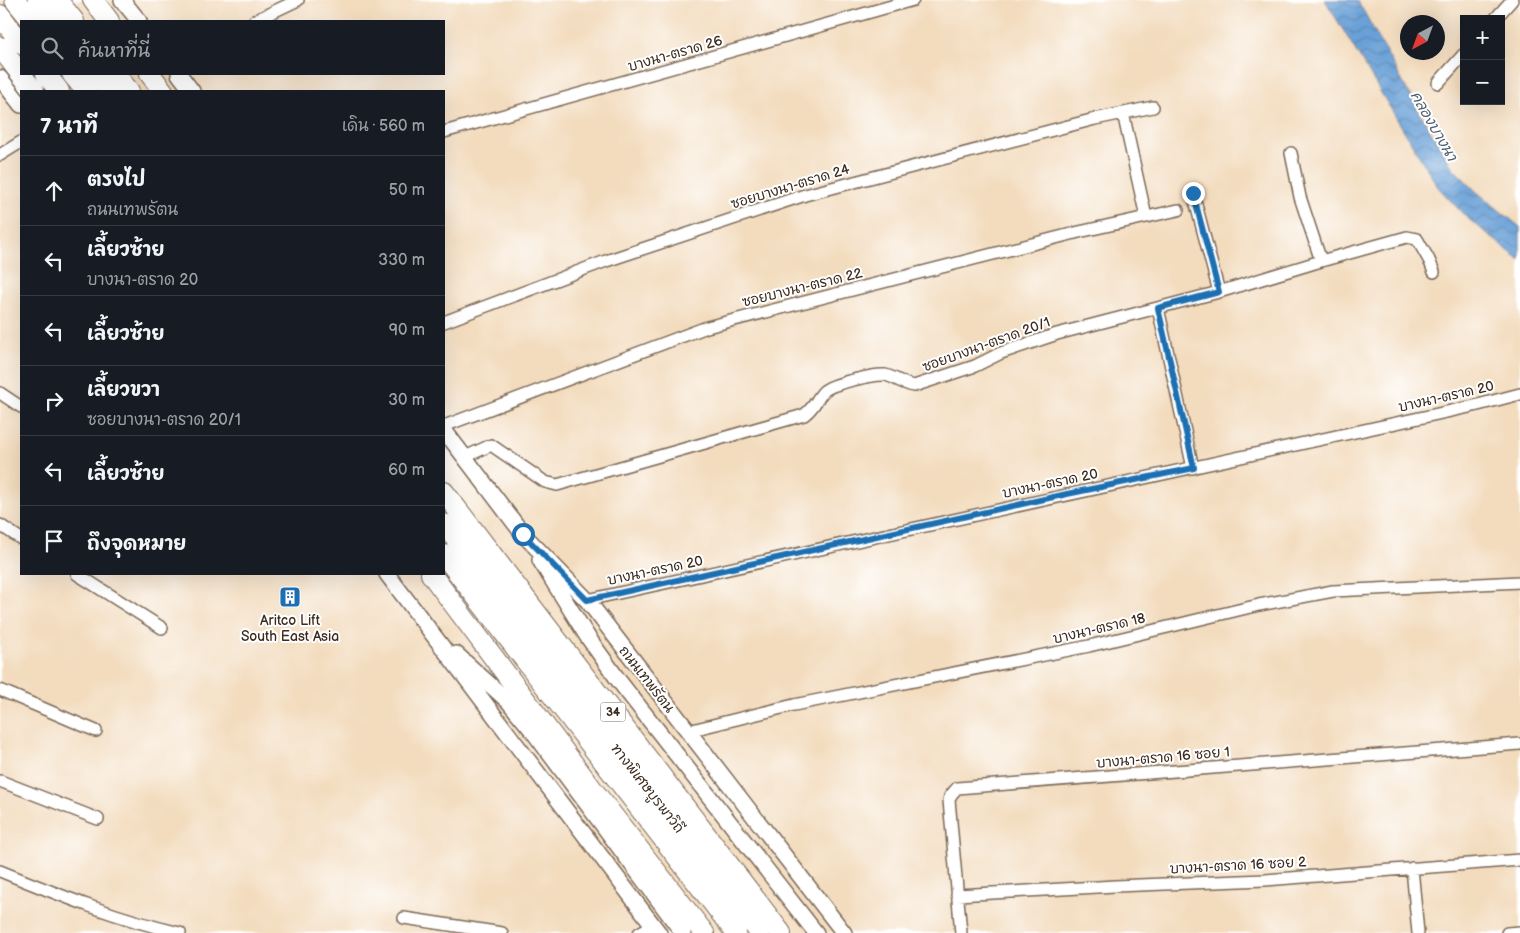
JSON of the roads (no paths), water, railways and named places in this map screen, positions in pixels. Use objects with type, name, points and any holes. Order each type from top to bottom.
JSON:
[{"type":"highway","points":[[15,0],[31,20]]},
{"type":"highway","points":[[38,0],[53,20]]},
{"type":"highway","points":[[58,0],[73,20]]},
{"type":"highway","points":[[93,0],[108,20]]},
{"type":"highway","points":[[0,15],[20,41]]},
{"type":"highway","points":[[0,47],[20,73]]},
{"type":"highway","points":[[22,75],[33,90]]},
{"type":"highway","points":[[47,75],[58,90]]},
{"type":"highway","points":[[73,75],[85,90]]},
{"type":"highway","points":[[96,75],[108,90]]},
{"type":"highway","points":[[116,75],[128,90]]},
{"type":"highway","points":[[151,75],[162,90]]},
{"type":"highway","name":"34","points":[[445,493],[782,933]]},
{"type":"highway","name":"ทางพิเศษบูรพาวิถี","points":[[445,525],[760,933]]},
{"type":"highway","name":"ทางพิเศษบูรพาวิถี","points":[[445,556],[736,933]]},
{"type":"highway","points":[[432,575],[593,790],[704,933]]},
{"type":"main road","points":[[122,0],[138,20]]},
{"type":"main road","points":[[179,75],[191,90]]},
{"type":"main road","points":[[0,78],[20,104]]},
{"type":"main road","name":"ถนนเทพรัตน","points":[[445,431],[523,534],[587,600],[844,933]]},
{"type":"main road","points":[[523,534],[587,636],[619,681],[816,933]]},
{"type":"main road","points":[[388,575],[656,929]]},
{"type":"main road","points":[[429,630],[509,702],[684,933]]},
{"type":"street","points":[[256,20],[298,0]]},
{"type":"street","name":"บางนา-ตราด 26","points":[[445,132],[878,5],[913,0]]},
{"type":"street","points":[[1499,15],[1512,0]]},
{"type":"street","points":[[1438,83],[1460,58]]},
{"type":"street","name":"ซอยบางนา-ตราด 24","points":[[445,322],[606,261],[805,195],[1123,113],[1153,107]]},
{"type":"street","points":[[1123,113],[1146,217]]},
{"type":"street","points":[[0,155],[20,143]]},
{"type":"street","points":[[1291,153],[1302,204],[1321,261]]},
{"type":"street","points":[[1193,193],[1219,292]]},
{"type":"street","name":"ซอยบางนา-ตราด 22","points":[[445,426],[707,327],[1059,237],[1178,210]]},
{"type":"street","name":"ซอยบางนา-ตราด 20/1","points":[[465,457],[491,445],[545,482],[557,485],[804,415],[811,410],[823,392],[831,387],[876,375],[887,376],[905,385],[914,386],[975,366],[1001,353],[1058,334],[1219,292],[1407,237],[1417,239],[1434,272]]},
{"type":"street","points":[[1158,308],[1194,468]]},
{"type":"street","points":[[0,394],[20,406]]},
{"type":"street","name":"บางนา-ตราด 20","points":[[587,600],[1067,494],[1194,468],[1474,406],[1520,394]]},
{"type":"street","points":[[0,525],[20,538]]},
{"type":"street","points":[[79,575],[162,628]]},
{"type":"street","name":"บางนา-ตราด 18","points":[[688,731],[794,705],[1088,646],[1259,605],[1333,590],[1520,582]]},
{"type":"street","points":[[0,690],[96,731]]},
{"type":"street","name":"บางนา-ตราด 16 ซอย 1","points":[[961,933],[949,800],[950,795],[957,788],[1520,744]]},
{"type":"street","points":[[0,781],[98,819]]},
{"type":"street","name":"บางนา-ตราด 16 ซอย 2","points":[[957,895],[1265,880],[1520,860]]},
{"type":"street","points":[[1412,868],[1418,933]]},
{"type":"street","points":[[0,871],[62,896],[151,927],[180,933]]},
{"type":"street","points":[[404,918],[502,933]]},
{"type":"street","points":[[639,933],[656,929]]},
{"type":"street","points":[[1507,933],[1520,932]]},
{"type":"water","points":[[1325,0],[1356,0],[1452,167],[1477,192],[1520,227],[1520,260],[1466,217],[1438,187]]},
{"type":"place","name":"Aritco Lift South East Asia","points":[[290,597]]},
{"type":"water label","name":"คลองบางนา","points":[[1434,126]]}]
